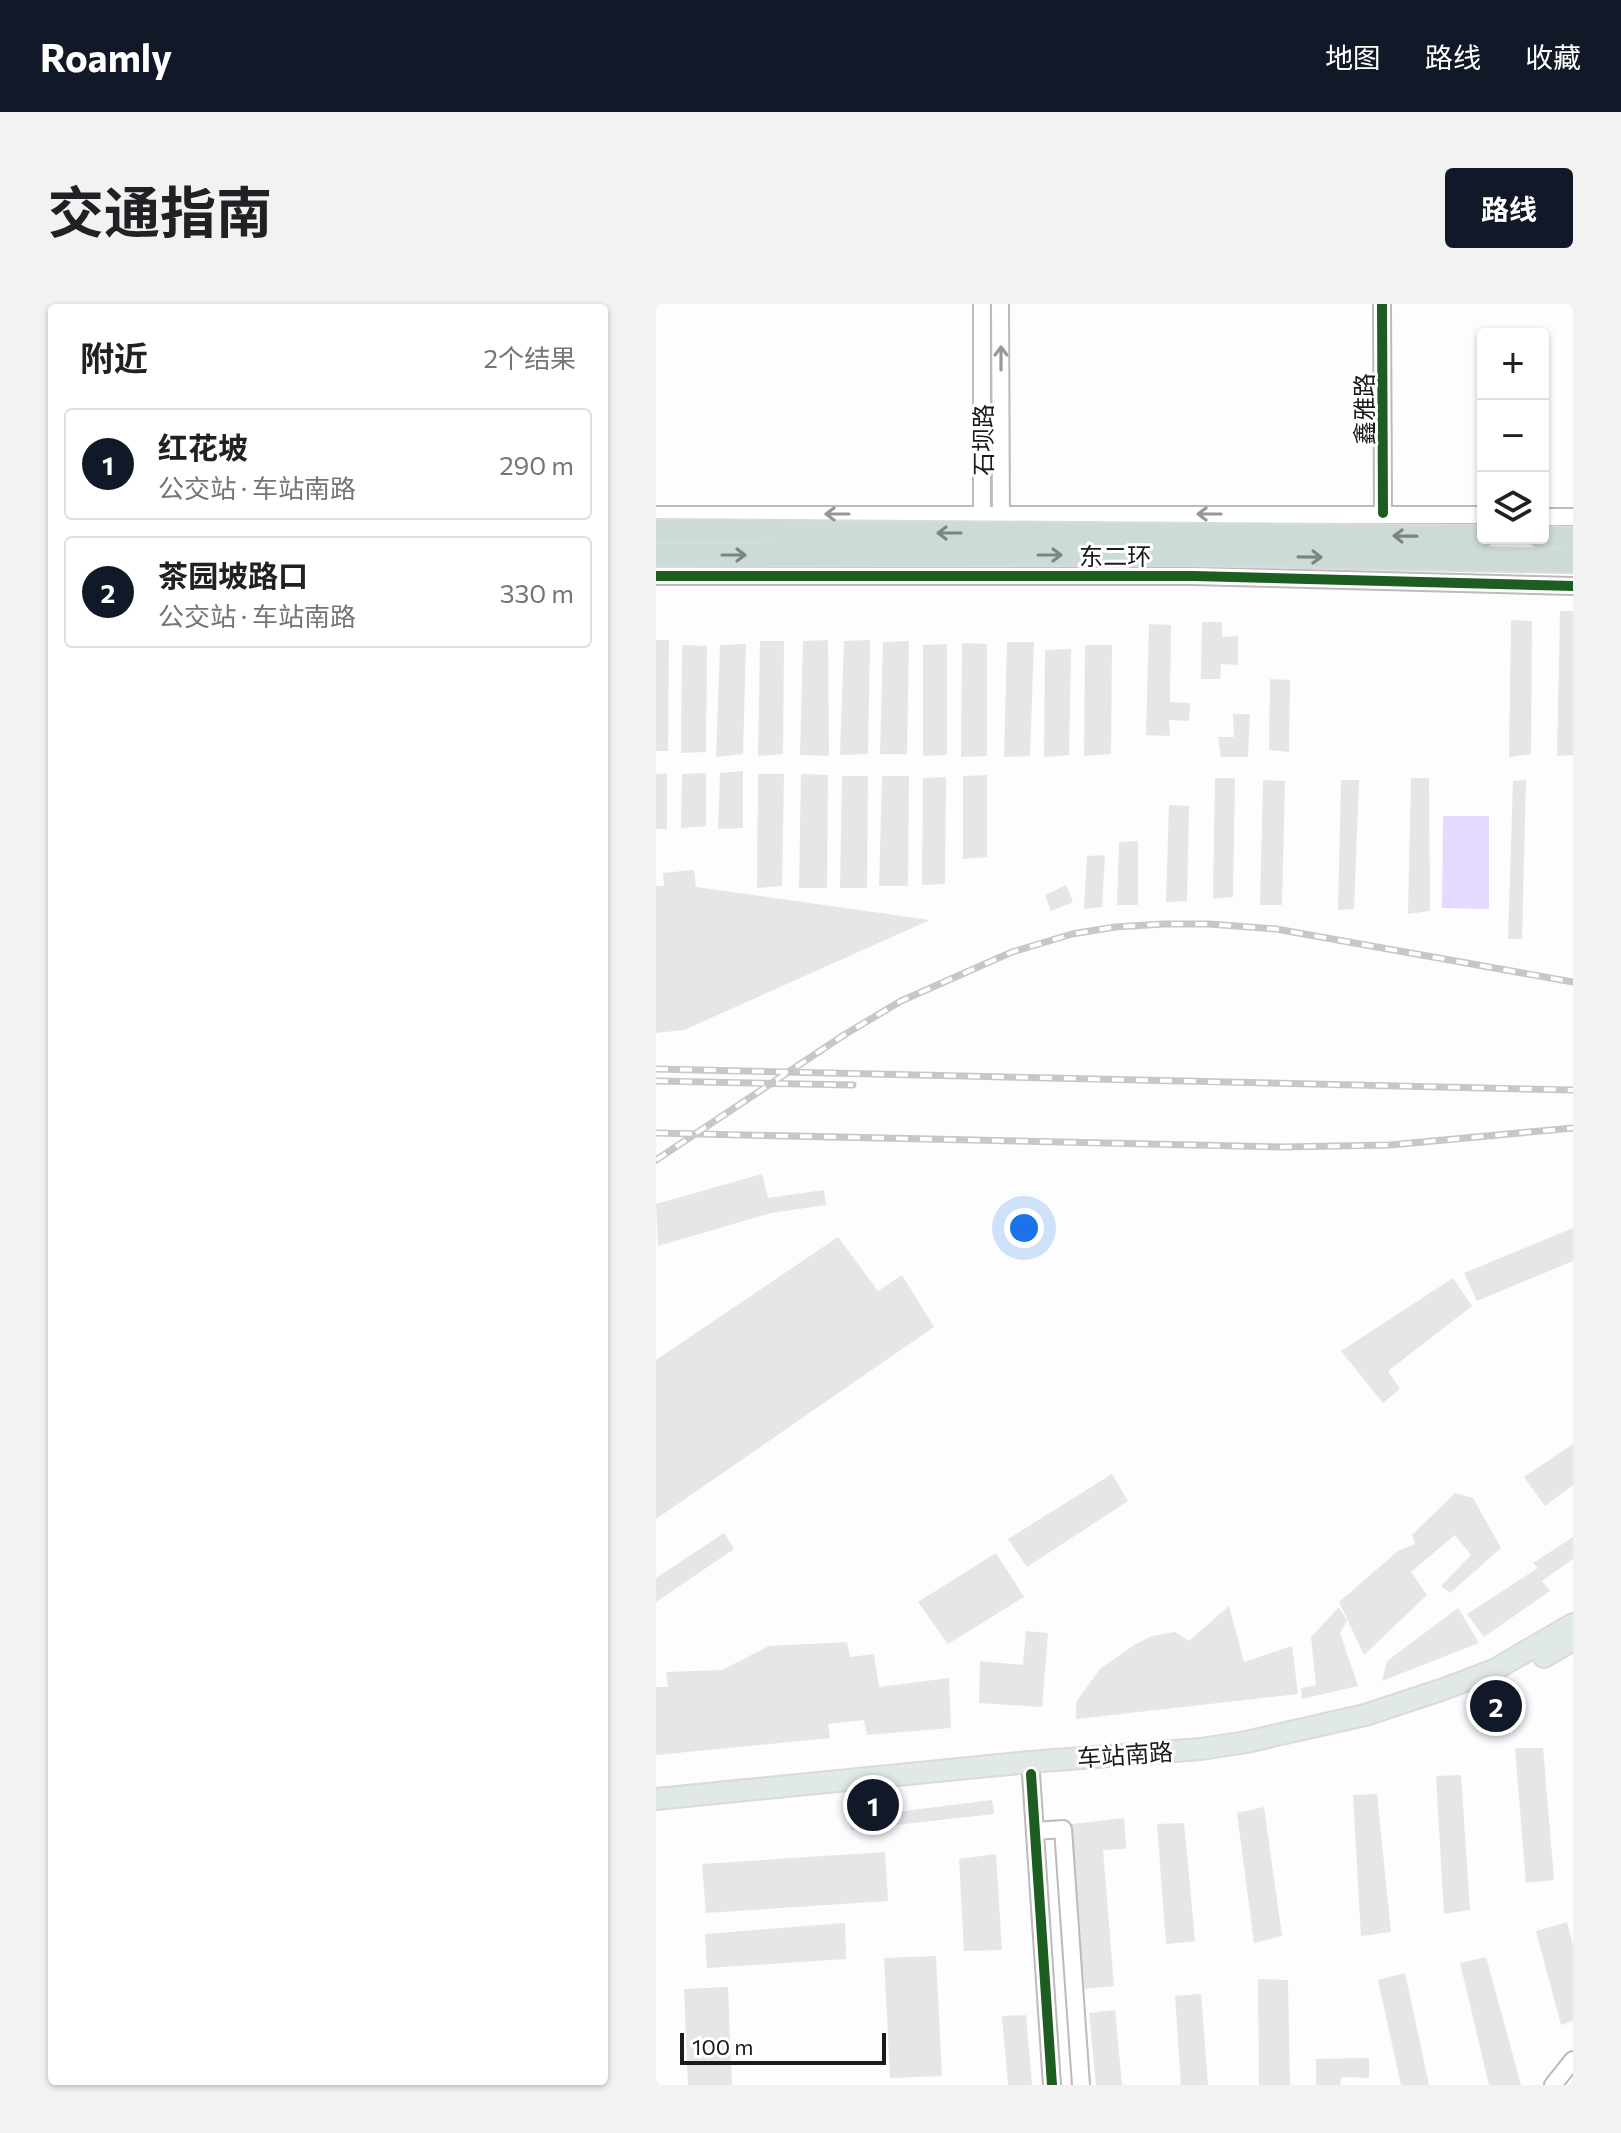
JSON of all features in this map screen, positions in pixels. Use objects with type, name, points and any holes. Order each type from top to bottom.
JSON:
[{"type":"highway","name":"东二环","points":[[656,531],[1477,537]]},
{"type":"highway","points":[[1549,538],[1573,539]]},
{"type":"highway","name":"东二环","points":[[656,555],[1183,554],[1573,561]]},
{"type":"main road","name":"车站南路","points":[[656,1799],[1029,1762],[1201,1749],[1246,1742],[1365,1715],[1441,1690],[1494,1670],[1573,1624]]},
{"type":"main road","name":"车站南路","points":[[656,1811],[1246,1753],[1371,1725],[1498,1682],[1573,1640]]},
{"type":"street","name":"石坝路","points":[[981,576],[982,304]]},
{"type":"street","name":"石坝路","points":[[1000,304],[1002,576]]},
{"type":"street","name":"鑫雅路","points":[[1382,304],[1383,513]]},
{"type":"street","points":[[656,515],[1477,515]]},
{"type":"street","points":[[1549,517],[1573,517]]},
{"type":"street","points":[[656,576],[1193,576],[1573,586]]},
{"type":"street","points":[[1031,1774],[1052,2085]]},
{"type":"street","points":[[1035,1831],[1063,1829],[1081,2085]]},
{"type":"street","points":[[1553,2085],[1573,2060]]},
{"type":"shaded area","points":[[1443,816],[1489,816],[1489,909],[1442,908]]},
{"type":"building","points":[[1560,611],[1573,611],[1573,755],[1557,756]]},
{"type":"building","points":[[1511,620],[1532,621],[1531,754],[1509,757]]},
{"type":"building","points":[[1202,622],[1222,622],[1222,637],[1238,636],[1238,665],[1221,664],[1220,679],[1201,679]]},
{"type":"building","points":[[1149,624],[1171,625],[1170,702],[1190,703],[1189,721],[1169,720],[1170,736],[1146,735]]},
{"type":"building","points":[[656,640],[669,640],[668,751],[656,751]]},
{"type":"building","points":[[828,640],[829,756],[800,755],[803,641]]},
{"type":"building","points":[[870,640],[868,754],[840,755],[844,641]]},
{"type":"building","points":[[760,641],[784,641],[783,754],[758,756]]},
{"type":"building","points":[[909,641],[907,754],[880,754],[883,642]]},
{"type":"building","points":[[1007,642],[1034,642],[1030,756],[1004,757]]},
{"type":"building","points":[[962,643],[987,644],[987,756],[961,757]]},
{"type":"building","points":[[746,644],[743,754],[716,757],[720,645]]},
{"type":"building","points":[[947,644],[947,755],[923,756],[923,645]]},
{"type":"building","points":[[682,645],[707,646],[706,752],[681,753]]},
{"type":"building","points":[[1085,645],[1112,645],[1111,754],[1084,756]]},
{"type":"building","points":[[1071,649],[1069,755],[1044,757],[1045,650]]},
{"type":"building","points":[[1270,679],[1290,680],[1289,752],[1269,750]]},
{"type":"building","points":[[1233,714],[1250,714],[1248,757],[1221,757],[1218,737],[1234,737]]},
{"type":"building","points":[[743,771],[743,828],[718,829],[720,773]]},
{"type":"building","points":[[667,773],[667,829],[656,829],[656,774]]},
{"type":"building","points":[[706,773],[706,826],[681,828],[682,774]]},
{"type":"building","points":[[758,774],[784,774],[782,886],[757,888]]},
{"type":"building","points":[[801,774],[828,775],[827,888],[799,888]]},
{"type":"building","points":[[987,775],[987,857],[963,859],[963,776]]},
{"type":"building","points":[[842,776],[868,776],[867,888],[840,888]]},
{"type":"building","points":[[882,776],[909,776],[908,886],[879,886]]},
{"type":"building","points":[[946,777],[945,884],[922,885],[923,778]]},
{"type":"building","points":[[1215,778],[1235,778],[1233,897],[1213,899]]},
{"type":"building","points":[[1411,778],[1429,778],[1430,911],[1408,914]]},
{"type":"building","points":[[1263,780],[1285,781],[1282,905],[1260,905]]},
{"type":"building","points":[[1341,780],[1359,780],[1354,909],[1338,910]]},
{"type":"building","points":[[1526,780],[1522,939],[1508,939],[1513,781]]},
{"type":"building","points":[[1169,805],[1189,806],[1187,901],[1166,902]]},
{"type":"building","points":[[1138,841],[1138,905],[1117,905],[1119,842]]},
{"type":"building","points":[[1105,855],[1102,907],[1084,909],[1087,856]]},
{"type":"building","points":[[694,870],[696,887],[930,920],[684,1030],[656,1033],[656,886],[664,886],[663,873]]},
{"type":"building","points":[[1066,885],[1073,902],[1051,911],[1045,895]]},
{"type":"building","points":[[762,1174],[768,1198],[824,1190],[826,1205],[771,1213],[658,1246],[656,1204]]},
{"type":"building","points":[[1573,1228],[1573,1261],[1477,1301],[1464,1273]]},
{"type":"building","points":[[838,1237],[878,1291],[902,1275],[934,1327],[656,1519],[656,1360]]},
{"type":"building","points":[[1453,1278],[1472,1306],[1388,1371],[1400,1389],[1383,1403],[1341,1351]]},
{"type":"building","points":[[1573,1444],[1573,1485],[1545,1506],[1524,1477]]},
{"type":"building","points":[[1112,1474],[1128,1501],[1027,1567],[1008,1539]]},
{"type":"building","points":[[1455,1493],[1473,1498],[1501,1548],[1450,1593],[1441,1586],[1471,1555],[1455,1535],[1411,1572],[1427,1595],[1364,1655],[1339,1602],[1398,1551],[1415,1544],[1412,1535]]},
{"type":"building","points":[[724,1533],[734,1549],[656,1602],[656,1578]]},
{"type":"building","points":[[1573,1537],[1573,1559],[1542,1581],[1550,1591],[1484,1637],[1467,1614],[1538,1568],[1533,1563]]},
{"type":"building","points":[[996,1553],[1024,1597],[948,1644],[918,1602]]},
{"type":"building","points":[[1229,1606],[1244,1662],[1292,1646],[1298,1694],[1076,1719],[1076,1702],[1100,1669],[1152,1636],[1175,1632],[1189,1641]]},
{"type":"building","points":[[1339,1607],[1347,1621],[1340,1633],[1358,1686],[1302,1699],[1301,1688],[1316,1685],[1311,1637]]},
{"type":"building","points":[[1458,1608],[1479,1643],[1382,1681],[1387,1661]]},
{"type":"building","points":[[1026,1631],[1048,1633],[1042,1707],[979,1703],[980,1661],[1023,1665]]},
{"type":"building","points":[[847,1642],[850,1657],[874,1654],[879,1687],[949,1678],[951,1728],[867,1735],[864,1720],[828,1724],[830,1738],[656,1755],[656,1687],[668,1687],[666,1672],[722,1670],[769,1646]]},
{"type":"building","points":[[1515,1748],[1543,1748],[1554,1880],[1526,1883]]},
{"type":"building","points":[[1461,1775],[1470,1910],[1444,1914],[1436,1776]]},
{"type":"building","points":[[1377,1794],[1391,1932],[1361,1936],[1353,1795]]},
{"type":"building","points":[[992,1800],[994,1814],[851,1830],[849,1818]]},
{"type":"building","points":[[1264,1807],[1282,1936],[1254,1943],[1237,1813]]},
{"type":"building","points":[[1124,1818],[1126,1849],[1103,1850],[1114,1986],[1084,1989],[1072,1824]]},
{"type":"building","points":[[1184,1823],[1195,1941],[1166,1944],[1157,1824]]},
{"type":"building","points":[[885,1852],[888,1901],[706,1913],[702,1864]]},
{"type":"building","points":[[996,1854],[1002,1950],[964,1951],[959,1859]]},
{"type":"building","points":[[1567,1922],[1573,1945],[1573,2021],[1561,2025],[1536,1931]]},
{"type":"building","points":[[845,1923],[846,1959],[707,1968],[705,1934]]},
{"type":"building","points":[[936,1956],[942,2076],[890,2078],[884,1958]]},
{"type":"building","points":[[1486,1957],[1521,2085],[1489,2085],[1460,1963]]},
{"type":"building","points":[[1405,1973],[1429,2085],[1401,2085],[1378,1980]]},
{"type":"building","points":[[1258,1979],[1288,1980],[1290,2085],[1259,2085]]},
{"type":"building","points":[[728,1987],[732,2085],[688,2085],[684,1989]]},
{"type":"building","points":[[1201,1994],[1208,2085],[1181,2085],[1175,1996]]},
{"type":"building","points":[[1115,2010],[1122,2085],[1096,2085],[1089,2013]]},
{"type":"building","points":[[1026,2015],[1032,2085],[1008,2085],[1002,2016]]},
{"type":"building","points":[[1369,2058],[1369,2078],[1341,2077],[1340,2085],[1316,2085],[1316,2059]]},
{"type":"railway","points":[[656,1160],[844,1035],[901,1001],[1012,952],[1072,934],[1164,924],[1276,929],[1573,982]]},
{"type":"railway","points":[[656,1069],[1573,1090]]},
{"type":"railway","points":[[656,1081],[853,1085]]},
{"type":"railway","points":[[656,1133],[1281,1147],[1390,1145],[1573,1128]]},
{"type":"cycle path","points":[[1382,304],[1383,513]]},
{"type":"cycle path","points":[[656,576],[1193,576],[1573,586]]},
{"type":"cycle path","points":[[1031,1774],[1052,2085]]},
{"type":"place","name":"茶园坡路口","points":[[1496,1706]]},
{"type":"place","name":"红花坡","points":[[873,1805]]}]
